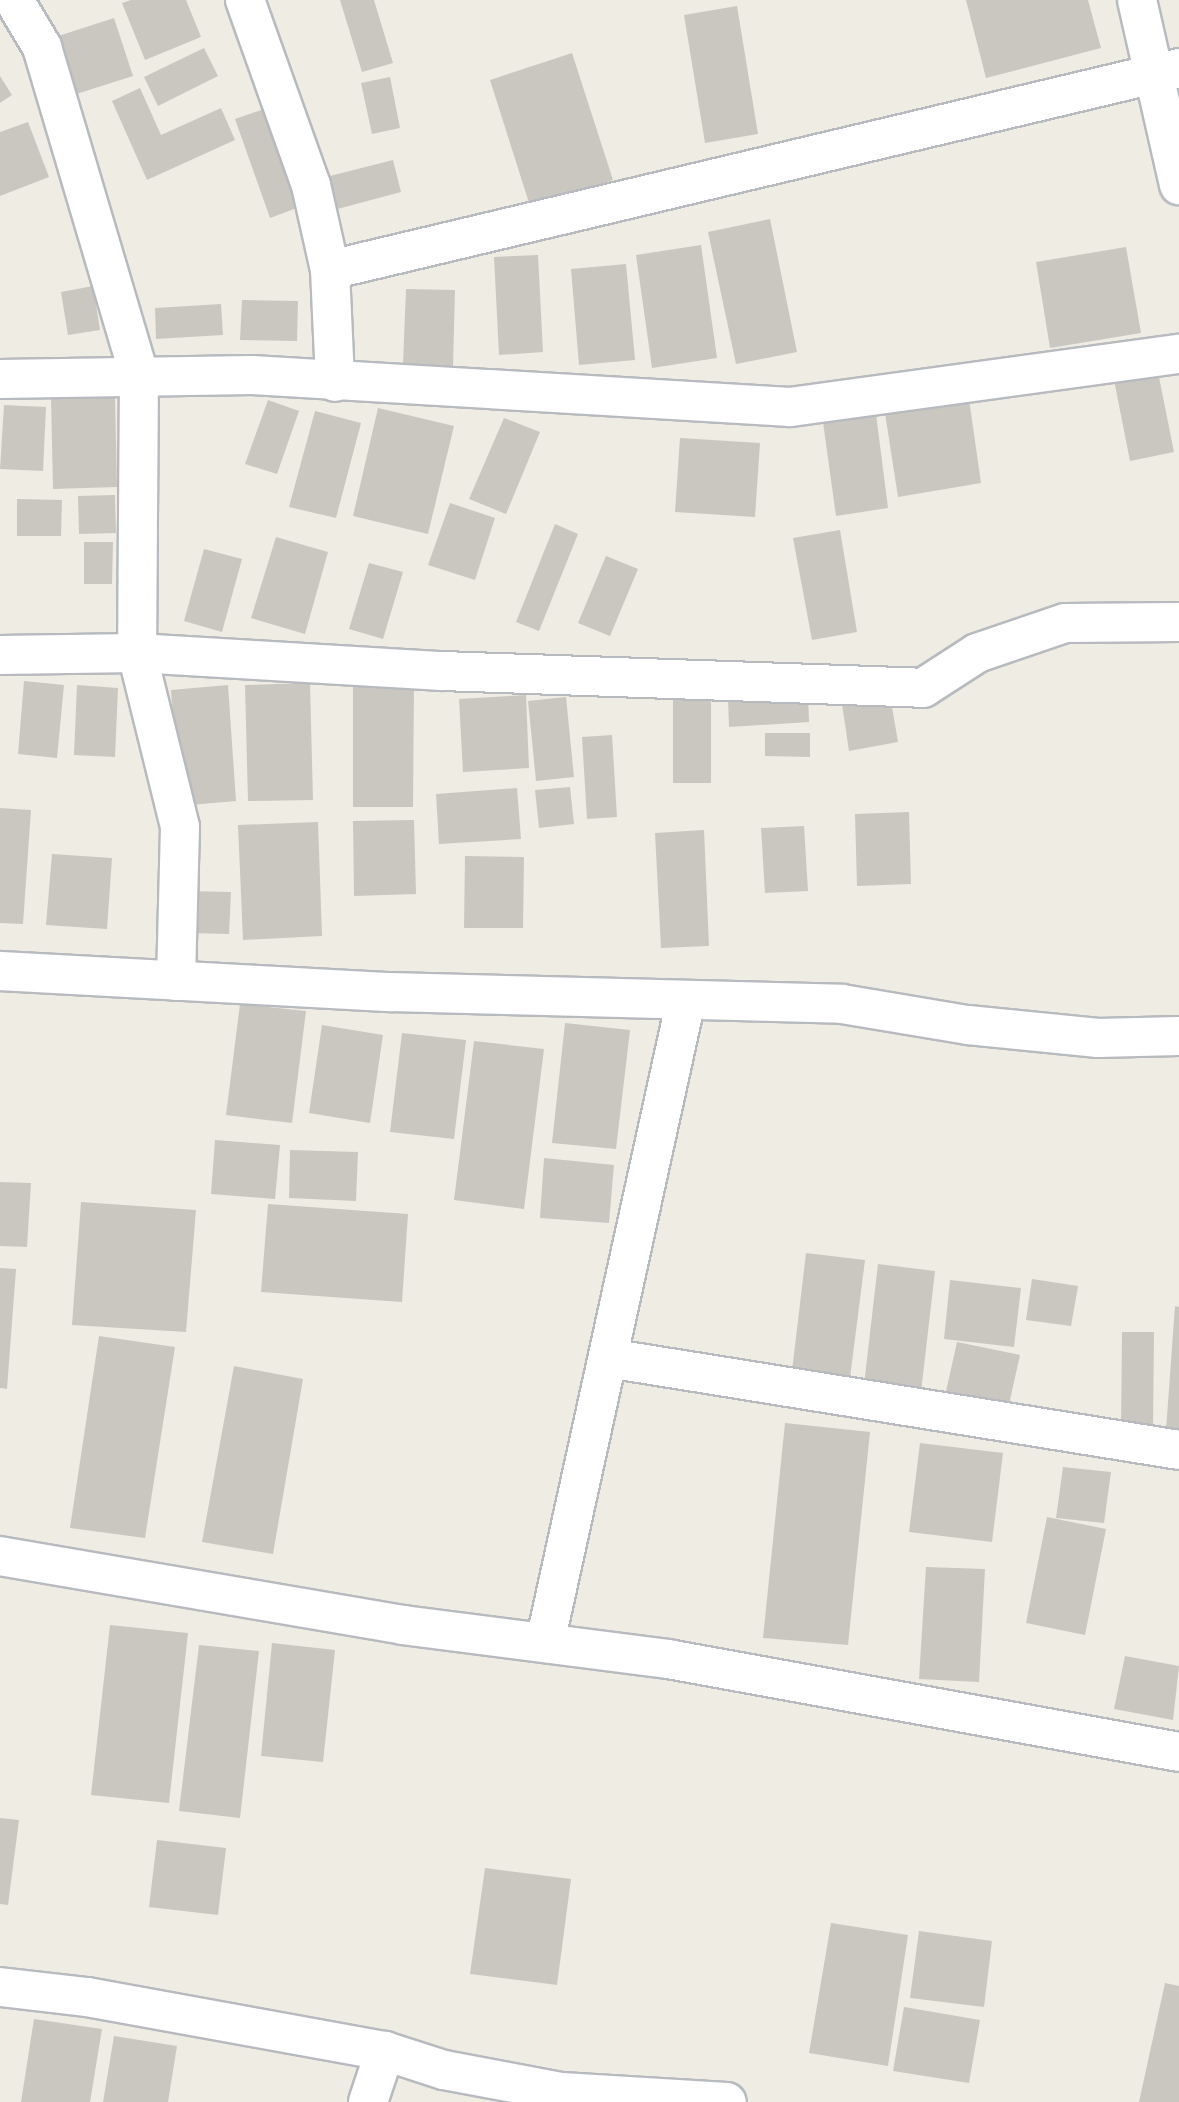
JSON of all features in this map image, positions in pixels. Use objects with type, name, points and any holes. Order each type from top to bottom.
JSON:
[{"type":"street","points":[[14,0],[42,47],[139,374],[137,653],[180,827],[176,981]]},
{"type":"street","points":[[245,0],[311,186],[330,270],[335,382]]},
{"type":"street","points":[[1137,0],[1167,71],[1179,185]]},
{"type":"street","points":[[330,270],[1167,71]]},
{"type":"street","points":[[0,379],[139,374],[252,375],[790,407],[1179,354]]},
{"type":"street","points":[[0,655],[137,653],[442,671],[923,688],[978,653],[1065,623],[1179,622]]},
{"type":"street","points":[[0,971],[176,981],[842,1004],[968,1025],[1098,1038],[1179,1036]]},
{"type":"street","points":[[545,1643],[686,1000]]},
{"type":"street","points":[[608,1358],[1179,1450]]},
{"type":"street","points":[[0,1556],[403,1625],[668,1659],[1179,1752]]},
{"type":"street","points":[[0,1987],[88,1997],[385,2051],[444,2070],[562,2092],[727,2102]]},
{"type":"street","points":[[368,2102],[385,2051]]},
{"type":"building","points":[[131,0],[186,0],[201,37],[145,60],[122,3]]},
{"type":"building","points":[[340,0],[374,0],[393,63],[362,72]]},
{"type":"building","points":[[966,0],[1088,0],[1101,48],[986,78]]},
{"type":"building","points":[[737,6],[758,134],[705,143],[684,15]]},
{"type":"building","points":[[114,18],[133,76],[67,97],[49,39]]},
{"type":"building","points":[[204,48],[218,76],[158,106],[144,77]]},
{"type":"building","points":[[572,53],[613,180],[530,206],[490,80]]},
{"type":"building","points":[[0,76],[12,95],[0,103]]},
{"type":"building","points":[[390,77],[400,128],[372,134],[361,83]]},
{"type":"building","points":[[140,88],[161,135],[221,108],[235,140],[147,180],[112,101]]},
{"type":"building","points":[[270,107],[305,205],[270,218],[235,119]]},
{"type":"building","points":[[28,122],[49,177],[0,196],[0,132]]},
{"type":"building","points":[[393,160],[401,192],[330,211],[322,178]]},
{"type":"building","points":[[770,219],[797,352],[736,364],[708,232]]},
{"type":"building","points":[[701,245],[717,358],[652,368],[636,255]]},
{"type":"building","points":[[1126,247],[1141,333],[1050,348],[1036,262]]},
{"type":"building","points":[[538,255],[543,352],[499,355],[494,257]]},
{"type":"building","points":[[626,264],[635,360],[579,365],[571,269]]},
{"type":"building","points":[[93,286],[100,330],[68,335],[61,292]]},
{"type":"building","points":[[406,289],[455,290],[453,366],[403,364]]},
{"type":"building","points":[[242,300],[298,301],[297,341],[240,340]]},
{"type":"building","points":[[221,304],[223,335],[156,339],[155,308]]},
{"type":"building","points":[[1158,372],[1174,452],[1130,461],[1114,380]]},
{"type":"building","points":[[115,397],[117,487],[53,489],[51,398]]},
{"type":"building","points":[[969,399],[981,483],[898,497],[885,413]]},
{"type":"building","points":[[268,400],[299,411],[277,474],[245,464]]},
{"type":"building","points":[[4,405],[46,407],[43,471],[0,469]]},
{"type":"building","points":[[378,408],[454,426],[428,534],[353,516]]},
{"type":"building","points":[[315,411],[361,423],[336,518],[289,507]]},
{"type":"building","points":[[876,414],[888,508],[836,516],[823,422]]},
{"type":"building","points":[[504,418],[540,432],[506,514],[469,499]]},
{"type":"building","points":[[680,438],[760,443],[755,517],[675,512]]},
{"type":"building","points":[[115,495],[116,533],[79,534],[78,496]]},
{"type":"building","points":[[17,499],[62,500],[61,536],[17,536]]},
{"type":"building","points":[[450,503],[495,518],[475,580],[428,565]]},
{"type":"building","points":[[555,524],[578,534],[539,631],[516,622]]},
{"type":"building","points":[[840,530],[857,632],[812,640],[793,538]]},
{"type":"building","points":[[276,537],[328,552],[305,634],[251,618]]},
{"type":"building","points":[[84,542],[113,542],[112,584],[84,584]]},
{"type":"building","points":[[204,549],[242,559],[222,632],[184,621]]},
{"type":"building","points":[[606,556],[638,569],[610,636],[578,623]]},
{"type":"building","points":[[369,563],[403,572],[383,639],[349,629]]},
{"type":"building","points":[[24,681],[64,685],[57,758],[18,754]]},
{"type":"building","points":[[310,683],[313,800],[248,801],[245,685]]},
{"type":"building","points":[[77,685],[118,688],[115,757],[74,755]]},
{"type":"building","points":[[228,685],[236,801],[179,806],[171,690]]},
{"type":"building","points":[[353,685],[414,685],[413,807],[353,807]]},
{"type":"building","points":[[711,692],[711,783],[673,783],[673,693]]},
{"type":"building","points":[[808,694],[809,722],[729,727],[728,698]]},
{"type":"building","points":[[526,695],[529,768],[463,772],[459,699]]},
{"type":"building","points":[[890,695],[898,742],[849,751],[842,704]]},
{"type":"building","points":[[566,697],[574,777],[536,781],[528,701]]},
{"type":"building","points":[[765,733],[810,733],[810,757],[765,756]]},
{"type":"building","points":[[612,735],[617,817],[587,819],[582,737]]},
{"type":"building","points":[[570,787],[574,824],[539,828],[535,790]]},
{"type":"building","points":[[517,788],[521,839],[439,844],[436,794]]},
{"type":"building","points":[[0,808],[31,810],[23,924],[0,923]]},
{"type":"building","points":[[909,812],[911,884],[857,886],[855,814]]},
{"type":"building","points":[[414,820],[416,894],[354,896],[353,821]]},
{"type":"building","points":[[318,822],[322,936],[243,940],[238,825]]},
{"type":"building","points":[[804,826],[808,891],[765,893],[761,828]]},
{"type":"building","points":[[704,830],[709,946],[661,948],[655,833]]},
{"type":"building","points":[[52,854],[112,858],[107,929],[46,925]]},
{"type":"building","points":[[465,856],[524,857],[523,928],[464,928]]},
{"type":"building","points":[[189,891],[231,892],[229,934],[187,933]]},
{"type":"building","points":[[240,1004],[306,1011],[292,1123],[226,1115]]},
{"type":"building","points":[[565,1023],[630,1030],[616,1149],[552,1143]]},
{"type":"building","points":[[322,1025],[383,1035],[370,1123],[309,1113]]},
{"type":"building","points":[[402,1033],[466,1040],[454,1139],[390,1132]]},
{"type":"building","points":[[474,1041],[544,1049],[524,1209],[454,1200]]},
{"type":"building","points":[[215,1140],[280,1145],[275,1199],[211,1194]]},
{"type":"building","points":[[290,1150],[358,1152],[356,1201],[289,1198]]},
{"type":"building","points":[[544,1158],[614,1165],[609,1223],[540,1218]]},
{"type":"building","points":[[0,1182],[31,1183],[27,1247],[0,1246]]},
{"type":"building","points":[[81,1202],[196,1210],[186,1332],[72,1325]]},
{"type":"building","points":[[268,1204],[408,1214],[402,1302],[261,1292]]},
{"type":"building","points":[[806,1253],[865,1260],[850,1378],[792,1371]]},
{"type":"building","points":[[878,1264],[935,1271],[921,1392],[864,1385]]},
{"type":"building","points":[[0,1268],[16,1269],[7,1389],[0,1388]]},
{"type":"building","points":[[1032,1279],[1078,1286],[1071,1326],[1026,1320]]},
{"type":"building","points":[[950,1280],[1021,1288],[1014,1347],[944,1339]]},
{"type":"building","points":[[1175,1306],[1179,1307],[1179,1430],[1166,1430]]},
{"type":"building","points":[[1122,1332],[1154,1332],[1153,1427],[1121,1427]]},
{"type":"building","points":[[99,1336],[175,1347],[145,1538],[70,1528]]},
{"type":"building","points":[[957,1342],[1020,1355],[1008,1409],[945,1396]]},
{"type":"building","points":[[234,1366],[303,1379],[273,1554],[202,1542]]},
{"type":"building","points":[[785,1423],[870,1432],[848,1645],[763,1638]]},
{"type":"building","points":[[920,1443],[1003,1453],[992,1542],[909,1532]]},
{"type":"building","points":[[1063,1467],[1111,1472],[1104,1523],[1056,1518]]},
{"type":"building","points":[[1047,1517],[1106,1529],[1085,1635],[1026,1623]]},
{"type":"building","points":[[926,1567],[985,1569],[979,1682],[919,1679]]},
{"type":"building","points":[[110,1625],[188,1633],[169,1803],[91,1795]]},
{"type":"building","points":[[272,1643],[335,1650],[323,1762],[261,1756]]},
{"type":"building","points":[[199,1645],[259,1651],[240,1818],[179,1811]]},
{"type":"building","points":[[1125,1656],[1179,1666],[1173,1720],[1114,1709]]},
{"type":"building","points":[[0,1818],[19,1820],[8,1905],[0,1904]]},
{"type":"building","points":[[157,1840],[226,1848],[218,1915],[149,1907]]},
{"type":"building","points":[[485,1868],[571,1879],[557,1985],[470,1974]]},
{"type":"building","points":[[831,1923],[908,1935],[888,2066],[809,2053]]},
{"type":"building","points":[[919,1931],[992,1941],[984,2007],[910,1998]]},
{"type":"building","points":[[1165,1983],[1179,1986],[1179,2102],[1139,2102]]},
{"type":"building","points":[[904,2007],[980,2020],[969,2083],[893,2071]]},
{"type":"building","points":[[34,2019],[102,2029],[90,2102],[21,2102]]},
{"type":"building","points":[[114,2036],[177,2046],[168,2102],[103,2102]]}]
